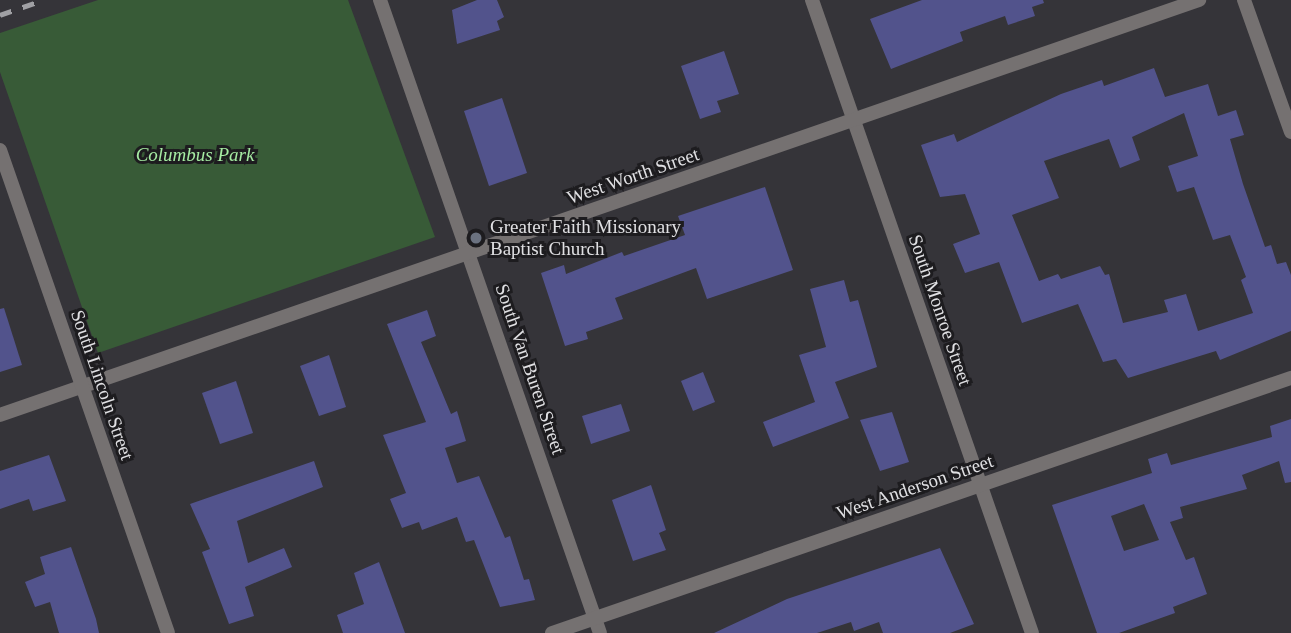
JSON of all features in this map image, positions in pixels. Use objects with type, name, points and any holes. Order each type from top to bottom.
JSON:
[{"type":"street","name":"South Van Buren Street","points":[[380,0],[600,633]]},
{"type":"street","name":"South Monroe Street","points":[[812,0],[1032,633]]},
{"type":"street","name":"West Worth Street","points":[[0,415],[1199,0]]},
{"type":"street","points":[[1244,0],[1291,132]]},
{"type":"street","name":"South Lincoln Street","points":[[0,150],[168,633]]},
{"type":"street","name":"West Anderson Street","points":[[552,633],[1291,378]]},
{"type":"green space","name":"Columbus Park","points":[[98,0],[348,0],[435,237],[98,353],[0,72],[0,33]]},
{"type":"building","points":[[477,0],[497,0],[504,17],[497,21],[500,30],[457,44],[452,10]]},
{"type":"building","points":[[922,0],[1043,0],[1044,3],[1032,7],[1035,16],[1008,25],[1005,16],[960,32],[963,41],[891,69],[870,19]]},
{"type":"building","points":[[724,51],[739,94],[717,101],[721,112],[700,119],[681,66]]},
{"type":"building","points":[[1154,68],[1165,97],[1208,84],[1218,116],[1236,110],[1244,135],[1230,139],[1243,184],[1265,247],[1271,245],[1277,264],[1286,262],[1291,275],[1291,331],[1220,360],[1216,351],[1128,378],[1116,359],[1103,362],[1078,304],[1022,323],[999,262],[965,273],[953,244],[980,234],[965,194],[940,197],[921,145],[954,134],[957,142],[1061,94],[1102,80],[1104,86]],"holes":[[[1184,113],[1198,156],[1168,166],[1177,192],[1194,187],[1213,240],[1230,235],[1246,277],[1241,280],[1253,313],[1198,331],[1186,294],[1164,300],[1168,312],[1123,323],[1109,274],[1105,275],[1100,266],[1061,279],[1058,274],[1039,281],[1012,215],[1059,198],[1044,161],[1109,139],[1120,168],[1140,160],[1132,137]]]},
{"type":"building","points":[[502,98],[527,173],[489,186],[464,111]]},
{"type":"building","points":[[765,187],[793,270],[707,299],[696,268],[615,298],[623,319],[586,332],[588,339],[565,346],[541,273],[564,265],[566,274],[622,252],[624,256],[685,235],[678,216]]},
{"type":"building","points":[[844,280],[850,302],[858,300],[877,367],[835,382],[849,418],[773,447],[763,422],[815,402],[799,355],[826,347],[810,289]]},
{"type":"building","points":[[4,308],[22,365],[0,372],[0,309]]},
{"type":"building","points":[[427,310],[436,336],[421,342],[451,414],[457,411],[466,441],[445,448],[457,483],[479,476],[505,538],[510,536],[524,580],[529,579],[535,600],[500,607],[474,540],[466,542],[457,517],[422,530],[419,522],[402,528],[390,499],[406,493],[383,435],[426,422],[387,324]]},
{"type":"building","points":[[329,355],[346,407],[319,416],[300,366]]},
{"type":"building","points":[[703,372],[715,402],[693,411],[681,381]]},
{"type":"building","points":[[236,381],[253,433],[220,444],[202,393]]},
{"type":"building","points":[[621,404],[630,431],[591,444],[582,416]]},
{"type":"building","points":[[892,412],[909,462],[880,471],[860,420]]},
{"type":"building","points":[[1291,419],[1291,482],[1285,483],[1279,461],[1242,475],[1247,489],[1180,507],[1183,518],[1170,522],[1186,560],[1194,557],[1207,594],[1173,607],[1175,613],[1119,633],[1097,633],[1052,505],[1152,473],[1148,459],[1167,453],[1171,465],[1272,437],[1270,426]],"holes":[[[1144,504],[1159,540],[1124,551],[1111,516]]]},
{"type":"building","points":[[49,455],[66,501],[33,511],[29,499],[0,509],[0,471]]},
{"type":"building","points":[[314,461],[323,487],[237,521],[248,563],[284,548],[292,567],[245,587],[254,616],[229,624],[202,552],[210,549],[190,504]]},
{"type":"building","points":[[651,485],[666,530],[659,533],[666,550],[633,561],[612,500]]},
{"type":"building","points":[[71,547],[99,633],[59,633],[50,602],[35,607],[25,582],[45,574],[40,557]]},
{"type":"building","points":[[940,548],[974,624],[950,633],[883,633],[879,622],[854,631],[851,622],[817,633],[714,633],[787,599]]},
{"type":"building","points":[[379,562],[405,633],[343,633],[337,615],[364,604],[354,573]]},
{"type":"railway","points":[[0,15],[43,0]]},
{"type":"place","name":"Greater Faith Missionary Baptist Church","points":[[476,238]]}]
